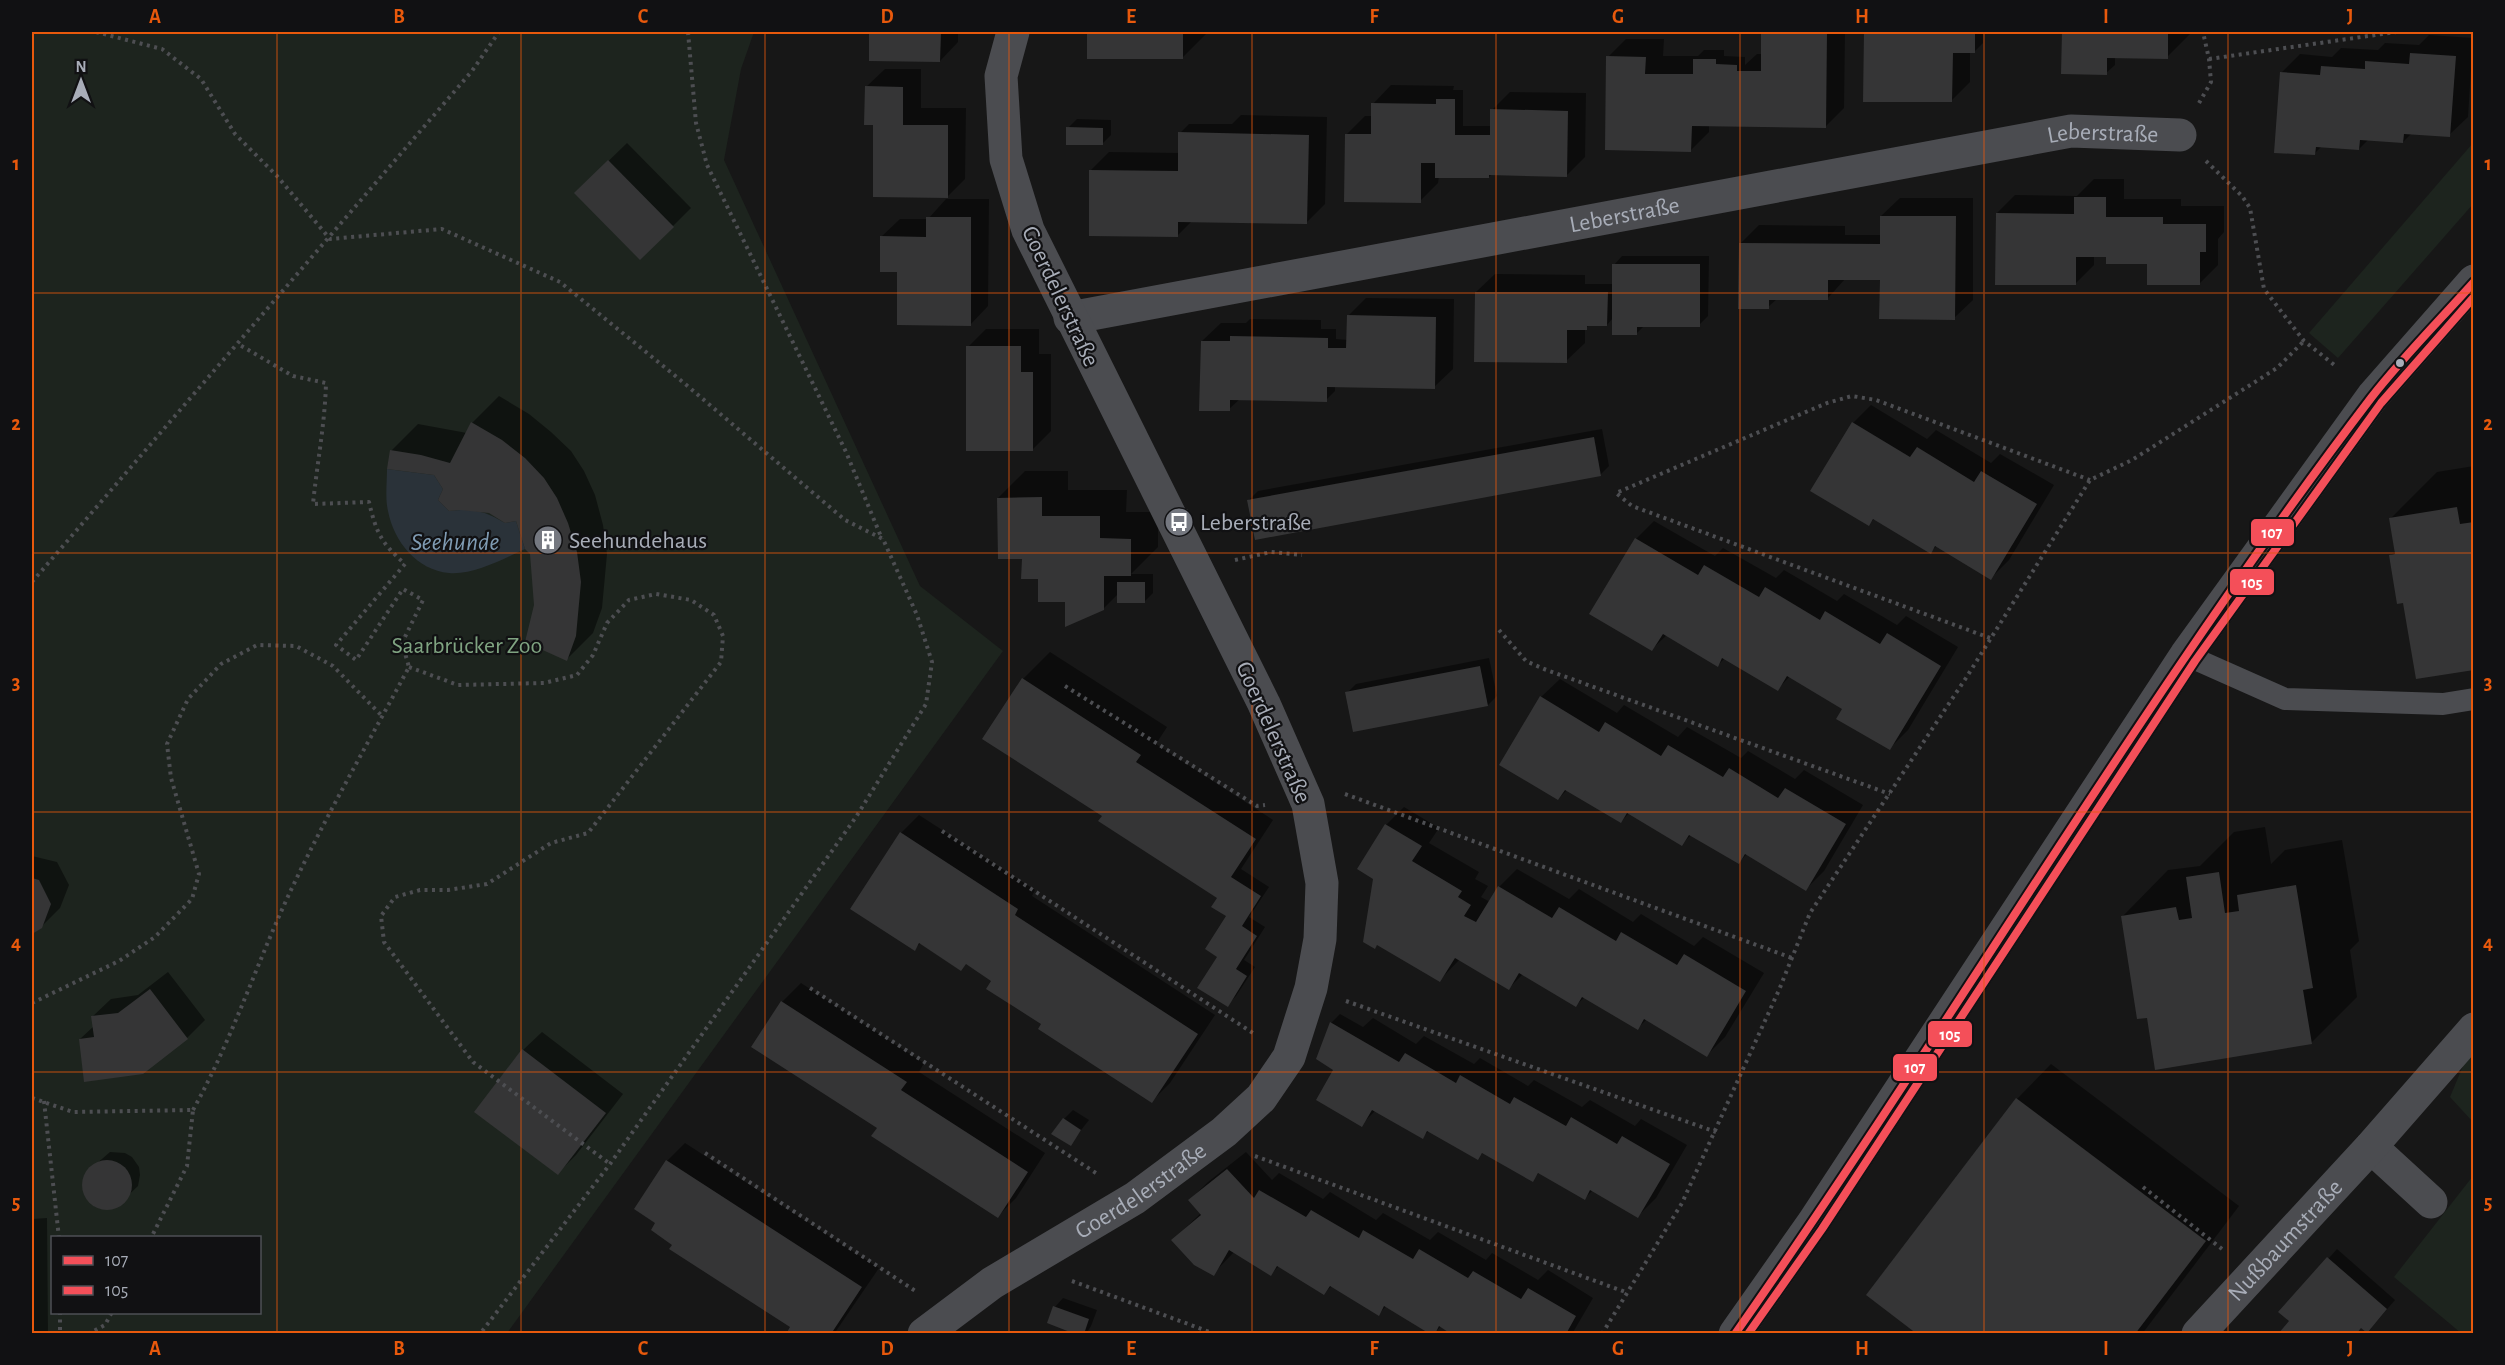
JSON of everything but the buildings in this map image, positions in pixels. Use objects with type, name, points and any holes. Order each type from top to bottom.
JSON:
[{"type":"street","name":"Goerdelerstraße","points":[[924,1334],[992,1283],[1135,1198],[1224,1132],[1260,1098],[1289,1057],[1311,988],[1320,939],[1322,883],[1308,804],[1264,704],[1028,230],[1006,159],[1001,76],[1013,32]]},
{"type":"street","name":"Leberstraße","points":[[1070,318],[2071,131],[2180,135]]},
{"type":"street","points":[[1735,1334],[1813,1223],[2186,655],[2373,396],[2474,281]]},
{"type":"street","name":"Nußbaumstraße","points":[[2198,1334],[2371,1147],[2474,1029]]},
{"type":"street","points":[[2371,1147],[2431,1202]]},
{"type":"lane","points":[[2186,655],[2285,699],[2443,704],[2474,699]]},
{"type":"path","points":[[96,32],[162,49],[201,79],[235,134],[277,176],[330,239]]},
{"type":"path","points":[[32,582],[330,239],[472,71],[499,32]]},
{"type":"path","points":[[480,1334],[610,1164],[856,817],[926,704],[932,662],[917,615],[846,452],[707,165],[696,123],[688,32]]},
{"type":"path","points":[[2203,32],[2211,82]]},
{"type":"path","points":[[2209,59],[2396,32]]},
{"type":"path","points":[[2180,135],[2242,196],[2250,208],[2264,289],[2304,340],[2337,367]]},
{"type":"path","points":[[330,239],[442,229],[560,282],[684,383],[845,520],[883,539]]},
{"type":"path","points":[[1602,1334],[1682,1203],[1716,1132],[1810,913],[1890,794],[2090,480],[2132,460],[2277,369],[2304,340]]},
{"type":"path","points":[[152,1236],[187,1166],[193,1110],[233,1029],[280,915],[313,845],[408,667],[402,643],[423,600],[403,589],[356,660],[336,645],[405,564],[386,547],[375,528],[369,502],[313,504],[318,449],[325,414],[326,383],[293,376],[238,344]]},
{"type":"path","points":[[1990,638],[1632,506],[1616,493],[1827,403],[1852,396],[1876,400],[2090,480]]},
{"type":"path","points":[[1195,569],[1271,552],[1302,555]]},
{"type":"path","points":[[408,667],[458,685],[544,683],[577,675],[593,655],[607,623],[629,600],[656,594],[691,600],[714,615],[723,636],[722,662],[588,834],[551,843],[487,884],[447,890],[420,890],[395,897],[381,916],[384,942],[473,1062],[610,1164]]},
{"type":"path","points":[[1499,630],[1526,661],[1890,794]]},
{"type":"path","points":[[32,1003],[119,960],[155,937],[192,899],[199,874],[171,778],[167,744],[188,699],[221,664],[257,645],[296,646],[333,666],[382,716]]},
{"type":"path","points":[[1065,686],[1257,806],[1308,804],[1340,792],[1792,958]]},
{"type":"path","points":[[942,831],[1289,1057]]},
{"type":"path","points":[[810,988],[1135,1198]]},
{"type":"path","points":[[1311,988],[1716,1132]]},
{"type":"path","points":[[32,1098],[73,1112],[193,1110]]},
{"type":"path","points":[[44,1101],[59,1236]]},
{"type":"path","points":[[705,1153],[950,1314]]},
{"type":"path","points":[[1257,1157],[1628,1293]]},
{"type":"path","points":[[2143,1186],[2224,1251]]},
{"type":"path","points":[[1034,1256],[1066,1279],[1215,1334]]},
{"type":"path","points":[[60,1314],[60,1334]]},
{"type":"path","points":[[88,1334],[105,1325],[111,1314]]},
{"type":"green space","name":"Saarbrücker Zoo","points":[[32,32],[754,32],[741,69],[724,160],[920,586],[1003,651],[507,1333],[32,1333]]},
{"type":"green space","points":[[2473,143],[2473,204],[2338,358],[2309,333]]},
{"type":"green space","points":[[2473,1042],[2473,1122],[2450,1097]]},
{"type":"green space","points":[[2473,1176],[2473,1333],[2461,1333],[2394,1277]]},
{"type":"water","name":"Seehunde","points":[[387,469],[434,475],[443,489],[438,500],[449,511],[472,510],[485,513],[505,523],[516,521],[525,549],[488,566],[468,572],[449,573],[427,566],[409,552],[391,522],[387,501]]},
{"type":"transit line","name":"107","points":[[1735,1334],[1894,1100],[2126,745],[2206,627],[2371,398],[2474,282]]},
{"type":"transit line","name":"105","points":[[1748,1334],[1822,1229],[2195,661],[2381,403],[2474,297]]},
{"type":"place","name":"Leberstraße","points":[[1179,522]]},
{"type":"place","name":"Seehundehaus","points":[[548,540]]}]
